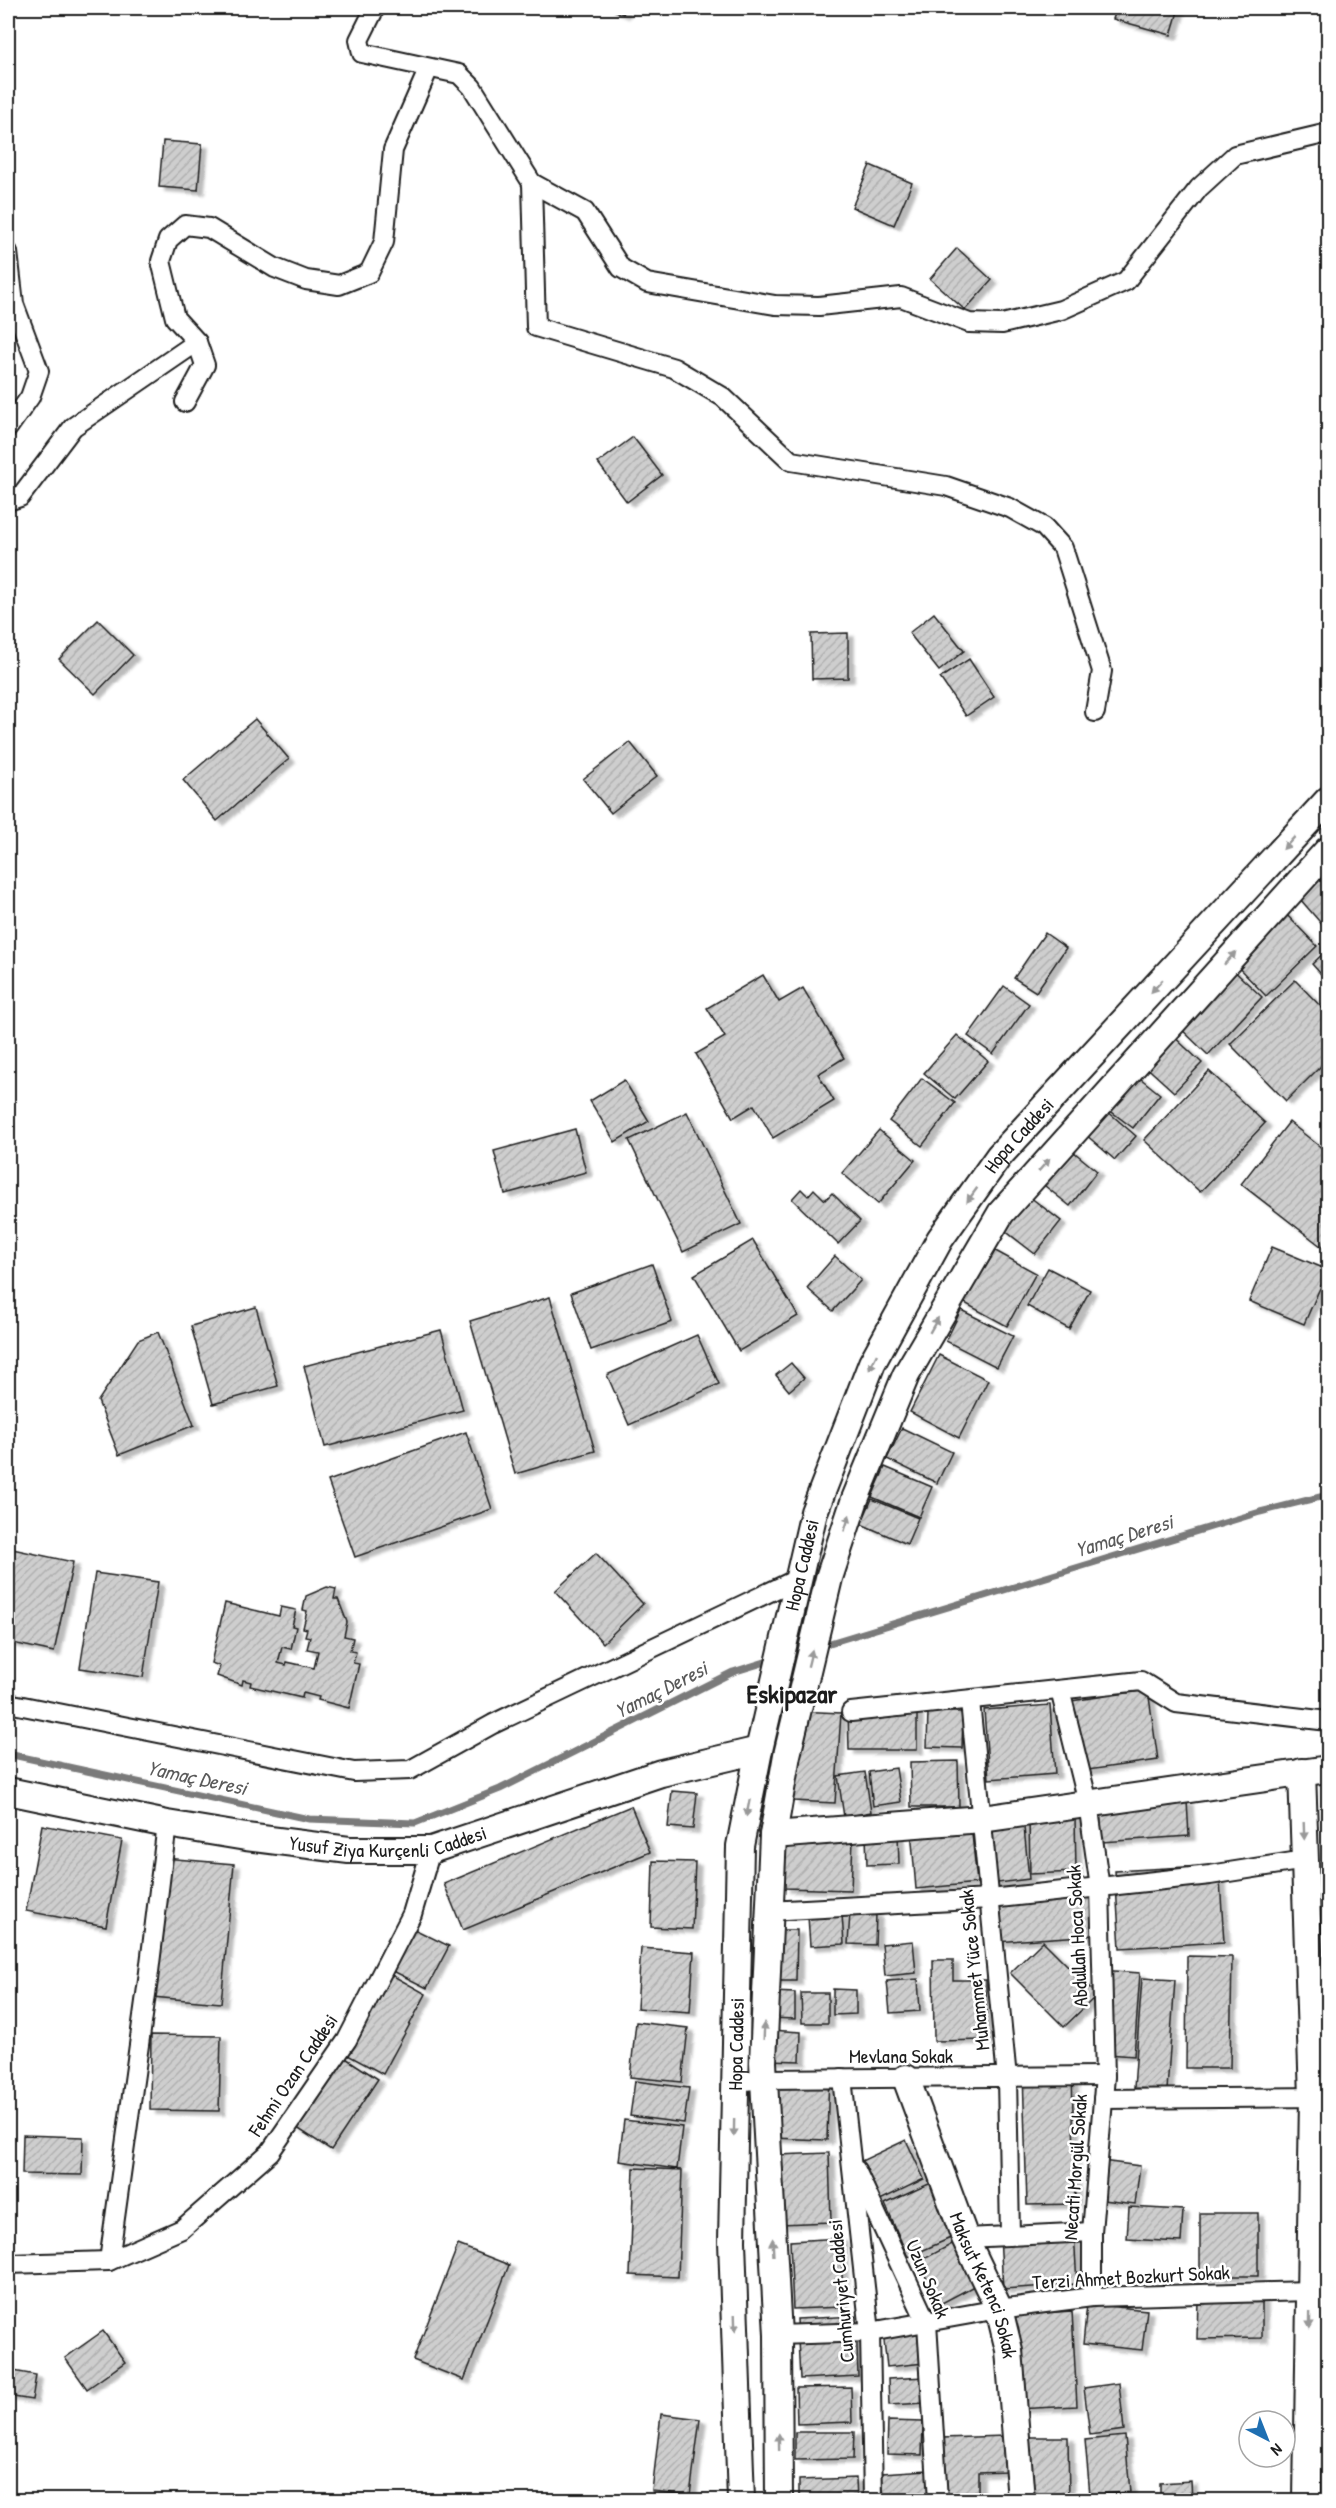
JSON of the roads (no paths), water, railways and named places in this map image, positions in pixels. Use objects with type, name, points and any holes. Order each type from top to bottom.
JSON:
[{"type":"main road","name":"Hopa Caddesi","points":[[741,2500],[732,2241],[741,1846],[759,1750],[801,1577],[814,1512],[872,1363],[940,1239],[999,1156],[1329,800]]},
{"type":"main road","name":"Hopa Caddesi","points":[[779,2500],[778,2335],[764,2079],[768,1911],[773,1835],[787,1755],[829,1578],[855,1499],[906,1375],[1001,1213],[1329,850]]},
{"type":"main road","name":"Yusuf Ziya Kurçenli Caddesi","points":[[8,1791],[167,1824],[246,1837],[349,1850],[431,1850],[661,1773],[759,1750]]},
{"type":"main road","points":[[773,1835],[982,1819],[1329,1769]]},
{"type":"main road","points":[[1302,1772],[1305,1860],[1321,2097],[1310,2291],[1307,2500]]},
{"type":"main road","name":"Maksut Ketenci Sokak","points":[[906,2078],[965,2238],[999,2309],[1009,2350],[1021,2500]]},
{"type":"street","points":[[375,8],[359,40],[362,53],[459,74],[472,87],[532,183],[585,212],[621,268],[647,283],[775,305],[819,306],[901,297],[969,323],[1002,324],[1061,310],[1126,281],[1199,188],[1235,155],[1329,133]]},
{"type":"street","points":[[185,402],[205,365],[197,342],[175,318],[161,261],[168,240],[185,225],[208,228],[275,268],[306,280],[339,285],[369,273],[384,242],[393,150],[429,68]]},
{"type":"street","points":[[532,183],[536,327],[674,368],[723,397],[791,461],[946,486],[1010,508],[1044,527],[1063,548],[1102,671],[1095,712]]},
{"type":"street","points":[[8,252],[14,304],[39,370],[30,397],[8,428]]},
{"type":"street","points":[[8,501],[20,497],[73,427],[197,342]]},
{"type":"street","points":[[8,1703],[354,1772],[410,1770],[493,1724],[801,1577]]},
{"type":"street","points":[[851,1712],[970,1701],[1141,1680],[1176,1703],[1329,1721]]},
{"type":"street","name":"Abdullah Hoca Sokak","points":[[1060,1690],[1088,1803],[1101,1888],[1105,2076]]},
{"type":"street","name":"Muhammet Yüce Sokak","points":[[970,1701],[1007,2078],[1010,2235]]},
{"type":"street","points":[[109,2261],[167,1824]]},
{"type":"street","name":"Fehmi Ozan Caddesi","points":[[8,2264],[109,2261],[182,2229],[270,2152],[347,2040],[412,1914],[431,1850]]},
{"type":"street","points":[[768,1911],[990,1899],[1210,1875],[1305,1860]]},
{"type":"street","name":"Mevlana Sokak","points":[[735,2082],[764,2079],[1105,2076]]},
{"type":"street","name":"Necati Morgül Sokak","points":[[1092,2297],[1092,2232],[1105,2076]]},
{"type":"street","name":"Cumhuriyet Caddesi","points":[[842,2078],[870,2332],[873,2500]]},
{"type":"street","points":[[1103,2099],[1321,2097]]},
{"type":"street","name":"Uzun Sokak","points":[[849,2155],[927,2323],[938,2500]]},
{"type":"street","points":[[965,2238],[1092,2232]]},
{"type":"street","name":"Terzi Ahmet Bozkurt Sokak","points":[[778,2335],[870,2332],[999,2309],[1092,2297],[1310,2291]]},
{"type":"waterway","name":"Yamaç Deresi","points":[[820,1646],[1260,1512],[1328,1495]]},
{"type":"waterway","name":"Yamaç Deresi","points":[[8,1754],[309,1819],[415,1823],[500,1789],[733,1672],[775,1659]]},
{"type":"district","name":"Eskipazar","points":[[792,1694]]}]
